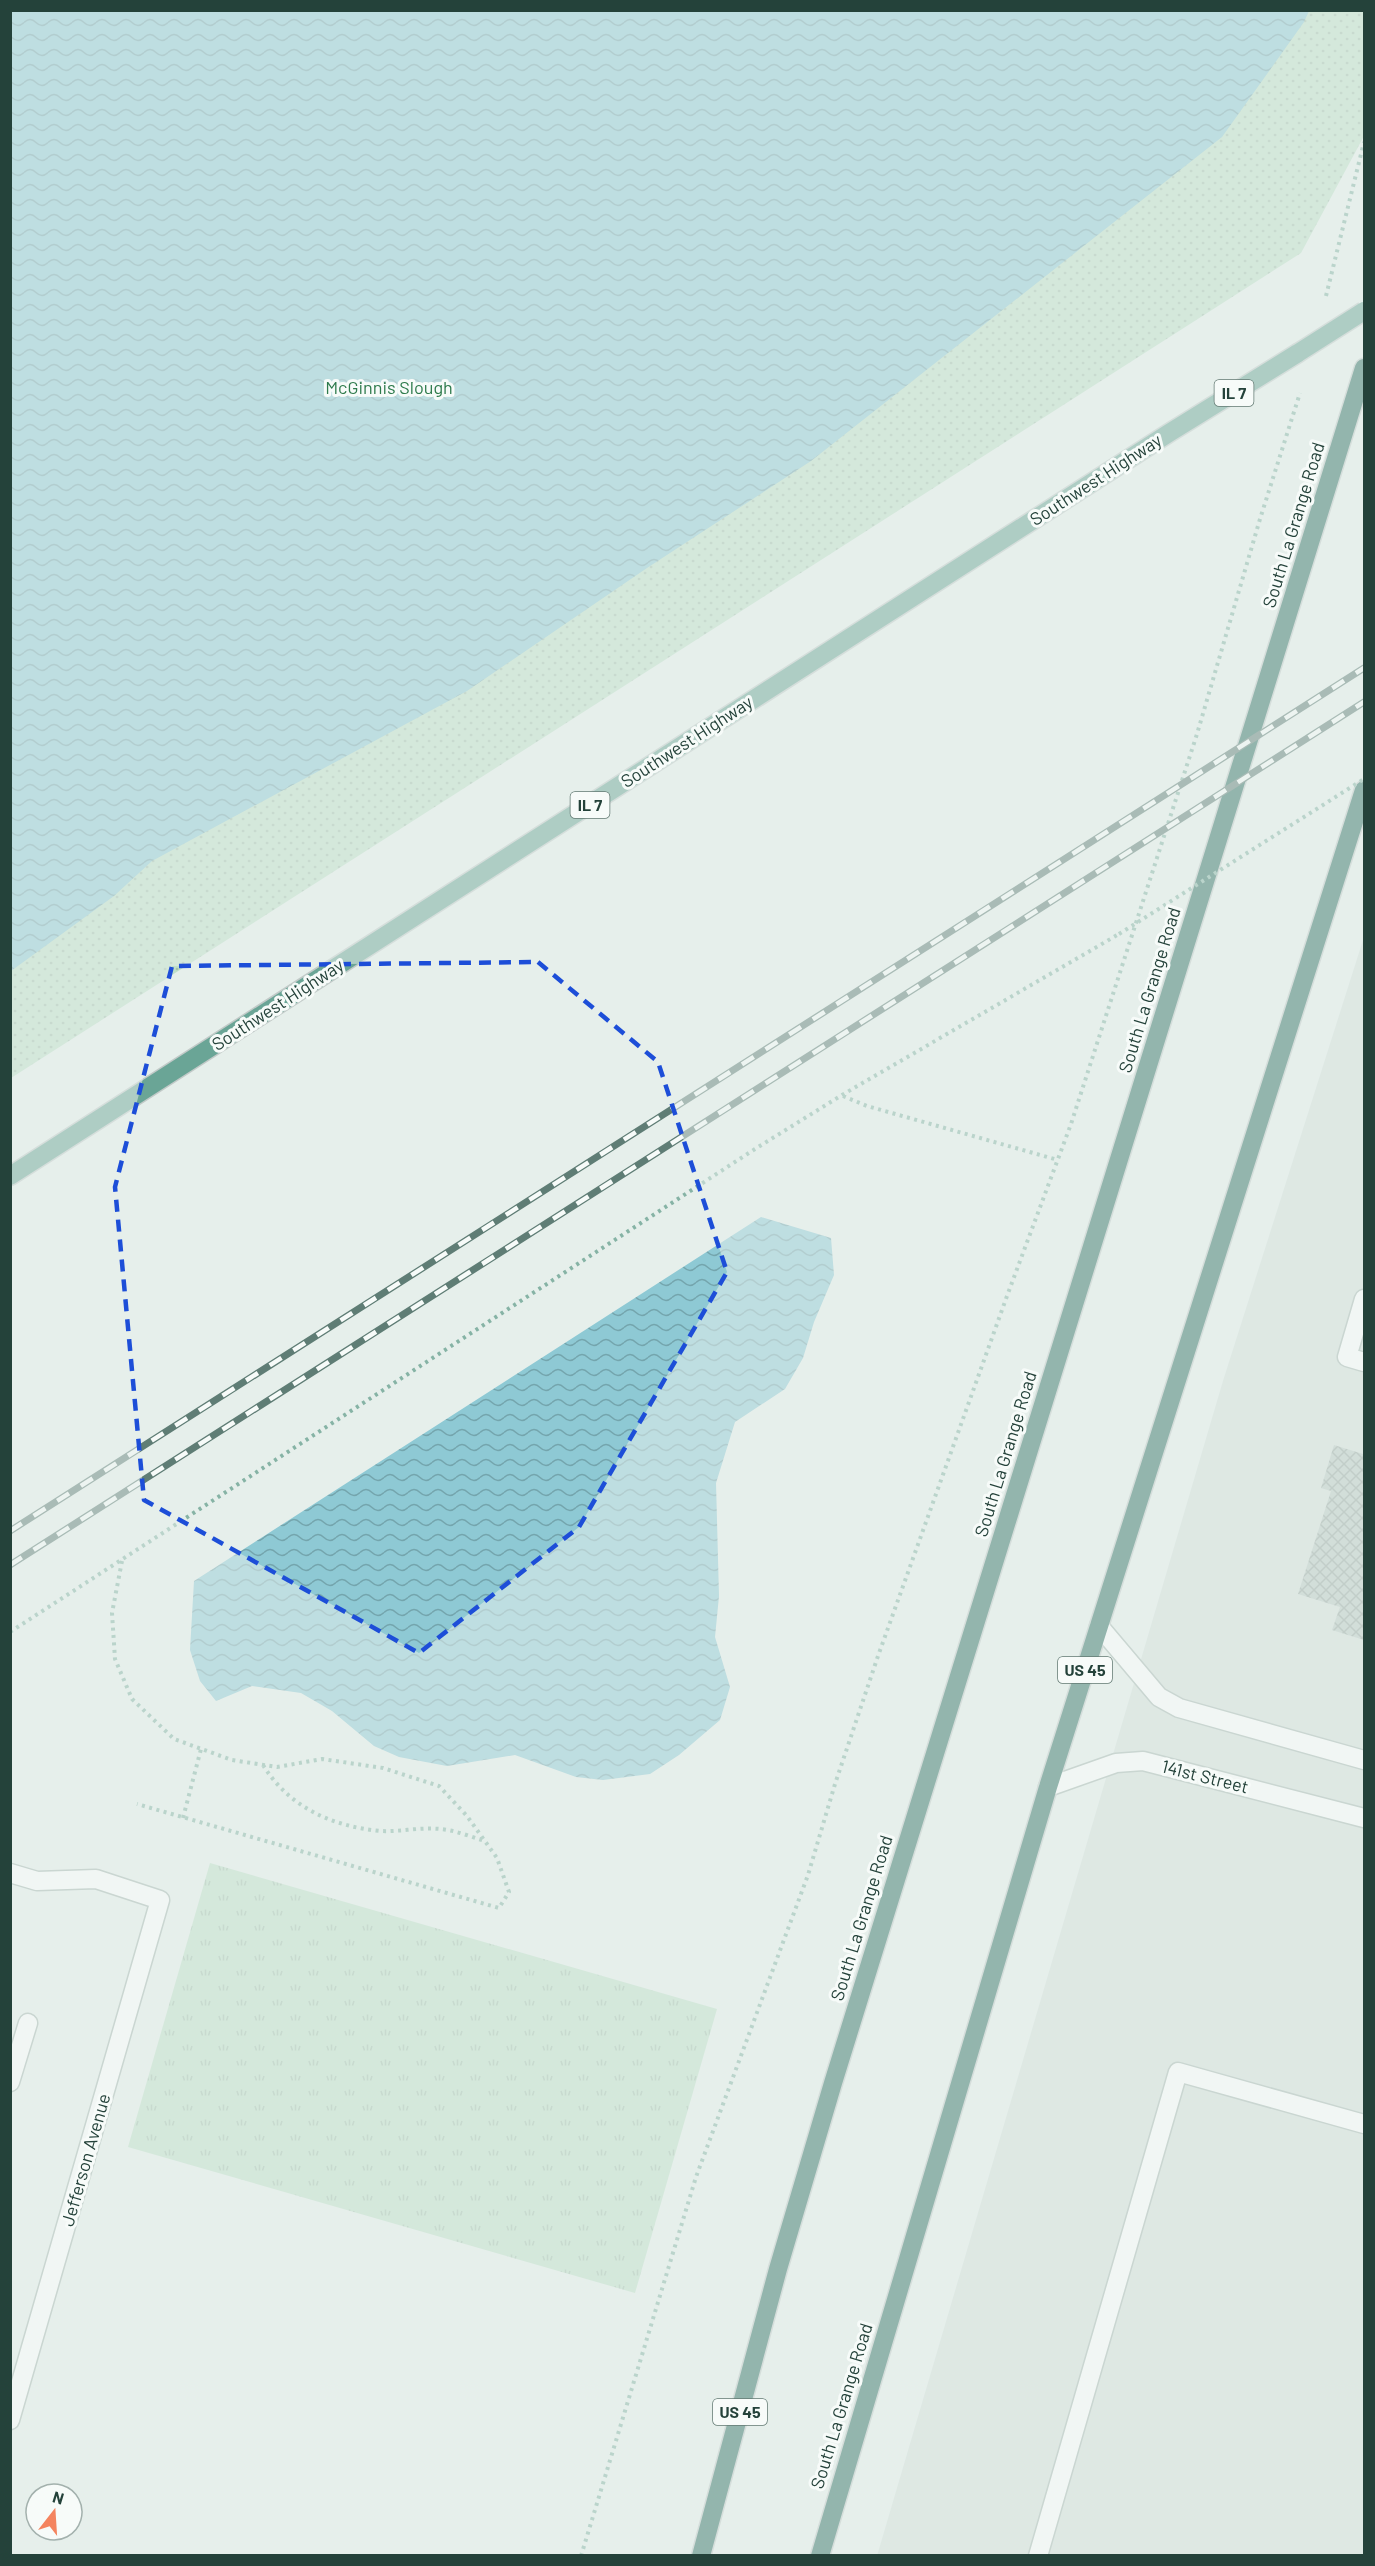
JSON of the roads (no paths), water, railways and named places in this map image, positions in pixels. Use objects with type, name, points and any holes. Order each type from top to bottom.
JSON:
[{"type":"highway","name":"South La Grange Road","points":[[701,2556],[778,2269],[833,2083],[1365,368]]},
{"type":"highway","name":"South La Grange Road","points":[[820,2556],[1048,1787],[1365,790]]},
{"type":"main road","name":"Southwest Highway","points":[[10,1176],[1149,446],[1365,311]]},
{"type":"street","points":[[1365,1299],[1347,1357],[1365,1362]]},
{"type":"street","points":[[1099,1626],[1159,1697],[1179,1707],[1365,1760]]},
{"type":"street","name":"141st Street","points":[[1048,1787],[1116,1763],[1143,1761],[1365,1818]]},
{"type":"street","name":"Jefferson Avenue","points":[[10,1873],[37,1881],[96,1880],[160,1900],[10,2420]]},
{"type":"street","points":[[10,2082],[28,2023]]},
{"type":"street","points":[[1038,2556],[1178,2072],[1365,2124]]},
{"type":"water","name":"McGinnis Slough","points":[[11,10],[1309,11],[1304,22],[1222,137],[811,461],[647,568],[467,691],[152,861],[114,896],[11,971]]},
{"type":"water","points":[[761,1217],[831,1238],[834,1275],[814,1322],[803,1358],[785,1389],[735,1422],[716,1483],[719,1596],[715,1637],[730,1687],[720,1720],[679,1755],[650,1774],[603,1780],[576,1777],[515,1755],[447,1766],[399,1757],[374,1746],[332,1711],[301,1693],[252,1686],[216,1701],[200,1681],[190,1650],[194,1581]]},
{"type":"railway","points":[[10,1531],[1364,668]]},
{"type":"railway","points":[[10,1565],[1364,702]]}]
